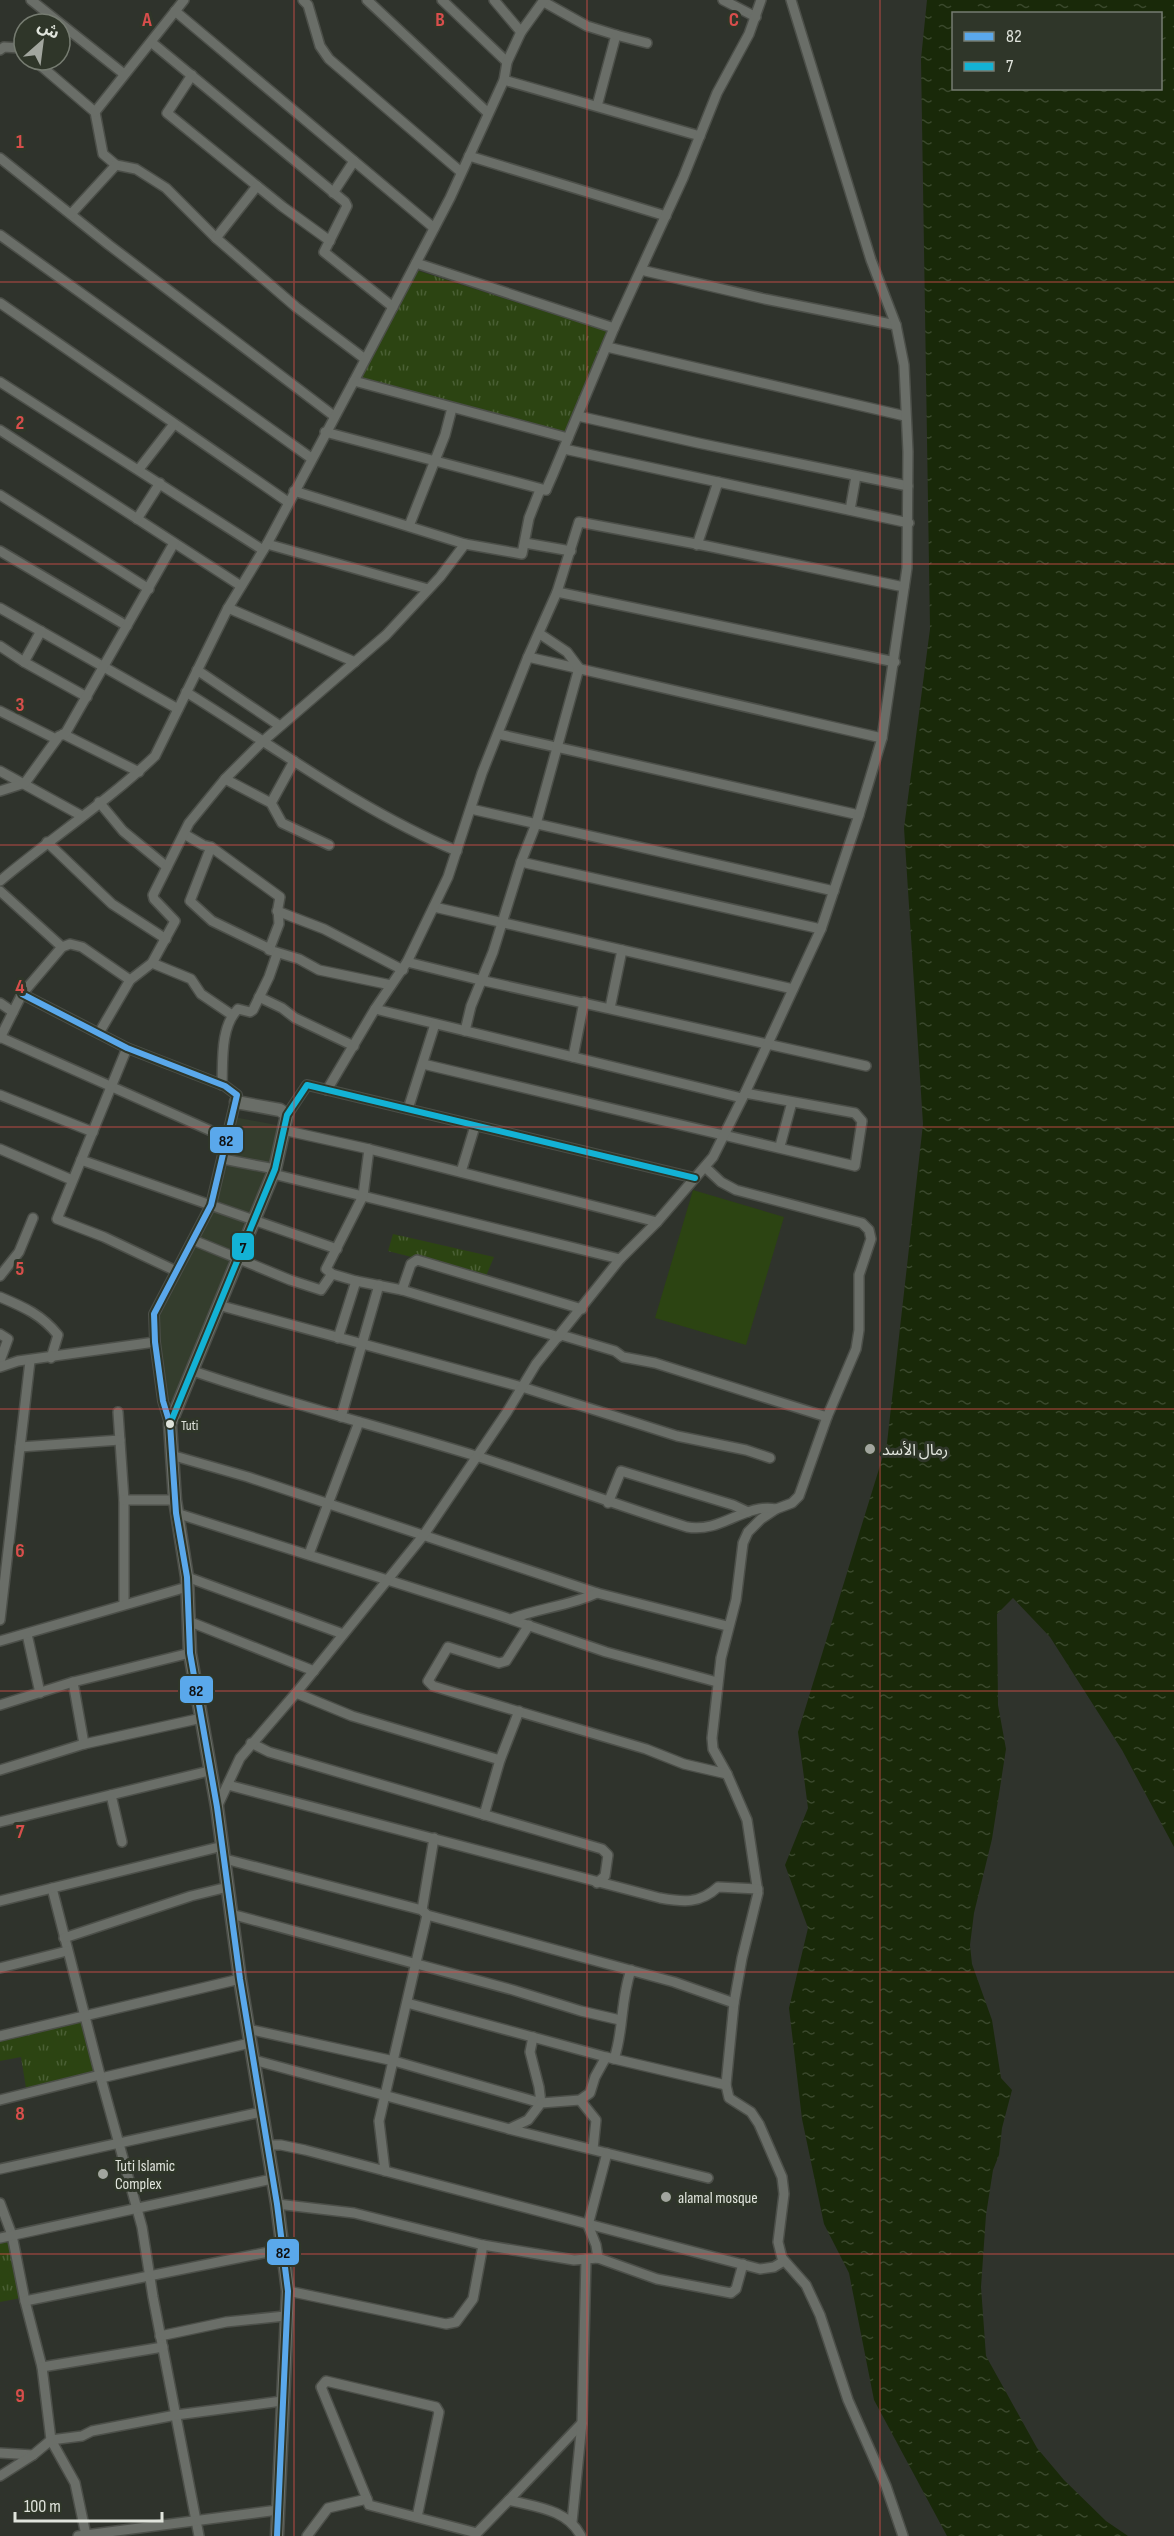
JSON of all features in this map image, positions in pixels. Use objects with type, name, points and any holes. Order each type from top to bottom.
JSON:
[{"type":"street","points":[[31,0],[124,74]]},
{"type":"street","points":[[95,112],[184,0]]},
{"type":"street","points":[[303,0],[308,5],[320,46],[329,59],[460,172]]},
{"type":"street","points":[[367,0],[488,113]]},
{"type":"street","points":[[442,0],[507,62]]},
{"type":"street","points":[[494,0],[521,32]]},
{"type":"street","points":[[723,0],[756,17]]},
{"type":"street","points":[[546,490],[614,328],[666,216],[717,93],[756,17],[761,0]]},
{"type":"street","points":[[217,1807],[240,1758],[315,1671],[423,1536],[536,1364],[620,1259],[657,1222],[705,1167],[744,1096],[821,929],[859,815],[882,738],[895,662],[904,587],[909,523],[904,365],[896,325],[871,260],[791,0]]},
{"type":"street","points":[[0,881],[155,756],[228,608],[265,547],[434,228],[504,80],[507,62],[521,32],[544,1],[587,26],[647,43]]},
{"type":"street","points":[[175,11],[434,228]]},
{"type":"street","points":[[597,106],[616,34]]},
{"type":"street","points":[[151,42],[347,206],[324,252],[393,307]]},
{"type":"street","points":[[48,72],[95,112],[103,154],[116,165],[136,169],[166,188],[216,238],[296,306],[365,359]]},
{"type":"street","points":[[192,75],[167,113],[257,186],[330,241]]},
{"type":"street","points":[[504,80],[700,136]]},
{"type":"street","points":[[469,156],[666,216]]},
{"type":"street","points":[[0,158],[334,416]]},
{"type":"street","points":[[333,193],[354,161]]},
{"type":"street","points":[[71,214],[116,165]]},
{"type":"street","points":[[216,238],[257,186]]},
{"type":"street","points":[[0,235],[312,458]]},
{"type":"street","points":[[416,263],[614,328]]},
{"type":"street","points":[[641,270],[765,299],[896,325]]},
{"type":"street","points":[[0,303],[288,502]]},
{"type":"street","points":[[607,347],[905,416]]},
{"type":"street","points":[[0,381],[265,547],[428,589]]},
{"type":"street","points":[[354,381],[568,438]]},
{"type":"street","points":[[409,526],[445,435],[452,408]]},
{"type":"street","points":[[578,416],[908,486]]},
{"type":"street","points":[[139,469],[174,424]]},
{"type":"street","points":[[0,430],[241,586]]},
{"type":"street","points":[[325,432],[546,490]]},
{"type":"street","points":[[564,449],[909,523]]},
{"type":"street","points":[[850,510],[856,476]]},
{"type":"street","points":[[696,545],[718,482]]},
{"type":"street","points":[[137,519],[160,483]]},
{"type":"street","points":[[294,491],[465,544],[520,556],[524,552],[529,518],[540,490],[546,490]]},
{"type":"street","points":[[0,495],[149,589]]},
{"type":"street","points":[[327,1090],[375,1009],[405,966],[434,907],[457,851],[528,657],[557,592],[572,551],[578,525],[582,521],[904,587]]},
{"type":"street","points":[[0,791],[25,783],[60,736],[65,734],[174,543]]},
{"type":"street","points":[[525,543],[572,551]]},
{"type":"street","points":[[99,1033],[130,980],[152,963],[175,921],[153,897],[189,823],[225,778],[262,742],[386,635],[465,544]]},
{"type":"street","points":[[0,551],[127,626]]},
{"type":"street","points":[[557,592],[895,662]]},
{"type":"street","points":[[0,608],[178,709]]},
{"type":"street","points":[[228,608],[355,662]]},
{"type":"street","points":[[24,662],[41,631]]},
{"type":"street","points":[[540,634],[567,652],[579,668]]},
{"type":"street","points":[[0,646],[87,697]]},
{"type":"street","points":[[528,657],[882,738]]},
{"type":"street","points":[[465,1031],[480,980],[493,952],[521,862],[536,824],[579,668]]},
{"type":"street","points":[[197,670],[280,726]]},
{"type":"street","points":[[186,692],[262,742],[420,836],[457,851]]},
{"type":"street","points":[[0,711],[138,772]]},
{"type":"street","points":[[498,734],[859,815]]},
{"type":"street","points":[[271,803],[294,761]]},
{"type":"street","points":[[0,771],[82,816]]},
{"type":"street","points":[[225,778],[271,803],[282,823],[329,845]]},
{"type":"street","points":[[99,802],[123,831],[167,867]]},
{"type":"street","points":[[471,809],[834,891]]},
{"type":"street","points":[[184,834],[211,847],[280,897],[279,924],[268,948]]},
{"type":"street","points":[[47,842],[112,904],[166,939]]},
{"type":"street","points":[[211,847],[190,901],[212,921],[277,954],[299,959],[319,970],[391,985]]},
{"type":"street","points":[[521,862],[821,929]]},
{"type":"street","points":[[0,891],[62,947]]},
{"type":"street","points":[[434,907],[793,989]]},
{"type":"street","points":[[278,911],[405,966],[584,1002],[866,1066]]},
{"type":"street","points":[[130,980],[82,946],[70,944],[62,947],[21,994],[0,1037],[227,1138]]},
{"type":"street","points":[[610,1008],[622,950]]},
{"type":"street","points":[[222,1085],[222,1050],[232,1015],[238,1008],[250,1012],[253,1010],[277,954]]},
{"type":"street","points":[[152,963],[191,980],[201,994],[232,1015]]},
{"type":"street","points":[[21,994],[127,1048],[222,1085],[237,1095],[211,1206],[154,1314],[155,1342],[170,1424],[175,1506],[187,1582],[190,1653],[217,1807],[240,1979],[277,2204],[288,2290],[285,2316],[277,2536]]},
{"type":"street","points":[[259,997],[282,1008],[295,1018],[354,1046]]},
{"type":"street","points":[[573,1057],[584,1002]]},
{"type":"street","points":[[0,1003],[13,1011]]},
{"type":"street","points":[[375,1009],[744,1096],[855,1113],[862,1120],[855,1166],[780,1146],[724,1135],[423,1064]]},
{"type":"street","points":[[408,1109],[435,1024]]},
{"type":"street","points":[[127,1048],[57,1219],[104,1237],[176,1271]]},
{"type":"street","points":[[170,1424],[274,1172],[287,1115],[307,1085],[695,1178]]},
{"type":"street","points":[[0,1095],[93,1132]]},
{"type":"street","points":[[236,1102],[280,1110],[287,1115]]},
{"type":"street","points":[[780,1146],[792,1102]]},
{"type":"street","points":[[461,1172],[475,1126]]},
{"type":"street","points":[[283,1130],[369,1149],[657,1222]]},
{"type":"street","points":[[0,1149],[72,1180]]},
{"type":"street","points":[[369,1149],[363,1196],[326,1269],[332,1274],[402,1290],[615,1351],[623,1357],[655,1363],[827,1417]]},
{"type":"street","points":[[223,1159],[620,1259]]},
{"type":"street","points":[[81,1160],[337,1249]]},
{"type":"street","points":[[705,1167],[721,1182],[736,1190],[862,1223],[869,1230],[871,1239],[858,1288],[859,1330],[856,1350],[827,1417],[799,1496],[792,1503],[776,1509],[748,1532],[743,1543],[736,1600],[728,1626],[717,1682],[712,1738],[713,1749],[727,1774],[747,1820],[758,1889],[734,2003],[726,2085],[729,2098],[751,2112],[759,2124],[782,2177],[784,2194],[778,2242],[784,2261],[806,2285],[820,2315],[848,2400],[886,2486],[903,2536]]},
{"type":"street","points":[[0,1276],[19,1252],[33,1218]]},
{"type":"street","points":[[193,1240],[321,1290],[332,1274]]},
{"type":"street","points":[[402,1290],[411,1264],[417,1260],[582,1309]]},
{"type":"street","points":[[338,1338],[356,1281]]},
{"type":"street","points":[[341,1417],[379,1285]]},
{"type":"street","points":[[0,1297],[36,1312],[51,1326],[58,1335],[51,1358]]},
{"type":"street","points":[[218,1305],[522,1387],[676,1436],[746,1450],[770,1458]]},
{"type":"street","points":[[0,1334],[8,1339],[0,1361]]},
{"type":"street","points":[[0,1366],[155,1342]]},
{"type":"street","points":[[0,1620],[30,1361]]},
{"type":"street","points":[[193,1371],[265,1396],[477,1456],[608,1503],[700,1529],[727,1522],[763,1507],[776,1509]]},
{"type":"street","points":[[118,1412],[124,1500],[124,1603]]},
{"type":"street","points":[[309,1554],[359,1422]]},
{"type":"street","points":[[20,1447],[120,1440]]},
{"type":"street","points":[[171,1455],[217,1467],[597,1593],[728,1626]]},
{"type":"street","points":[[608,1503],[621,1471],[734,1505],[748,1512]]},
{"type":"street","points":[[124,1500],[175,1506],[309,1554],[606,1652],[717,1682]]},
{"type":"street","points":[[0,1641],[187,1582],[343,1634]]},
{"type":"street","points":[[511,1619],[530,1611],[577,1602],[597,1593]]},
{"type":"street","points":[[188,1621],[315,1671]]},
{"type":"street","points":[[529,1625],[506,1661],[499,1663],[448,1647],[428,1681],[433,1686],[646,1749],[714,1773],[727,1774]]},
{"type":"street","points":[[27,1634],[40,1693]]},
{"type":"street","points":[[0,1704],[73,1682],[190,1653]]},
{"type":"street","points":[[73,1682],[84,1744]]},
{"type":"street","points":[[296,1693],[352,1716],[500,1760]]},
{"type":"street","points":[[484,1815],[500,1760],[519,1712]]},
{"type":"street","points":[[0,1770],[84,1744],[202,1718]]},
{"type":"street","points":[[251,1743],[269,1752],[602,1849],[608,1855],[605,1876],[597,1883]]},
{"type":"street","points":[[0,1822],[209,1771]]},
{"type":"street","points":[[228,1785],[597,1883],[685,1903],[710,1895],[718,1887],[758,1889]]},
{"type":"street","points":[[111,1795],[122,1842]]},
{"type":"street","points":[[385,2171],[379,2121],[416,1966],[434,1838]]},
{"type":"street","points":[[0,1901],[223,1846]]},
{"type":"street","points":[[225,1859],[674,1982],[734,2003]]},
{"type":"street","points":[[64,1938],[191,1896],[228,1887]]},
{"type":"street","points":[[52,1888],[136,2208],[151,2275],[160,2336],[199,2536]]},
{"type":"street","points":[[231,1914],[620,2020]]},
{"type":"street","points":[[0,1968],[67,1951]]},
{"type":"street","points":[[248,2029],[394,2061],[541,2103],[580,2100],[590,2093],[595,2077],[620,2042],[620,2020],[631,1970]]},
{"type":"street","points":[[0,2036],[240,1979]]},
{"type":"street","points":[[407,2003],[610,2058],[726,2085]]},
{"type":"street","points":[[509,2129],[528,2120],[541,2103],[530,2052],[533,2037]]},
{"type":"street","points":[[0,2100],[250,2043]]},
{"type":"street","points":[[254,2060],[509,2129],[708,2178]]},
{"type":"street","points":[[580,2100],[596,2120],[593,2149]]},
{"type":"street","points":[[0,2169],[261,2112]]},
{"type":"street","points":[[267,2145],[297,2148],[760,2269],[774,2267],[784,2261]]},
{"type":"street","points":[[598,2258],[596,2245],[588,2225],[607,2153]]},
{"type":"street","points":[[0,2238],[272,2179]]},
{"type":"street","points":[[0,2203],[12,2235],[25,2301],[42,2367],[51,2440],[75,2483],[82,2535],[278,2510]]},
{"type":"street","points":[[277,2204],[354,2213],[483,2245],[574,2260],[598,2258],[657,2279],[731,2293],[736,2289],[743,2264]]},
{"type":"street","points":[[288,2290],[446,2324],[456,2322],[473,2299],[483,2245]]},
{"type":"street","points":[[25,2301],[283,2249]]},
{"type":"street","points":[[572,2522],[582,2423],[586,2259]]},
{"type":"street","points":[[160,2336],[226,2322],[285,2316]]},
{"type":"street","points":[[42,2367],[163,2347]]},
{"type":"street","points":[[417,2517],[439,2412],[436,2407],[326,2381],[321,2388],[369,2505],[477,2533],[582,2423]]},
{"type":"street","points":[[0,2476],[33,2455],[51,2440],[82,2436],[92,2431],[176,2415],[282,2401]]},
{"type":"street","points":[[0,2453],[33,2455]]},
{"type":"street","points":[[307,2536],[328,2508],[367,2499]]},
{"type":"street","points":[[509,2500],[556,2512],[572,2522],[581,2536]]},
{"type":"shaded area","points":[[234,1117],[282,1126],[273,1172],[179,1402],[165,1399],[155,1315],[212,1206]]},
{"type":"green space","points":[[416,270],[609,332],[567,432],[359,377]]},
{"type":"green space","points":[[693,1190],[784,1217],[746,1345],[655,1318]]},
{"type":"green space","points":[[393,1234],[494,1257],[486,1276],[388,1251]]},
{"type":"green space","points":[[82,2018],[96,2072],[26,2088],[21,2057],[0,2061],[0,2039]]},
{"type":"green space","points":[[7,2240],[21,2298],[0,2302],[0,2242]]},
{"type":"water","points":[[927,0],[1174,0],[1174,1847],[1122,1750],[1050,1637],[1013,1598],[997,1614],[998,1705],[1006,1749],[992,1839],[974,1913],[970,1945],[972,1964],[992,2020],[1001,2078],[1012,2090],[1002,2128],[999,2155],[993,2170],[986,2215],[981,2287],[986,2356],[1037,2448],[1064,2480],[1106,2521],[1128,2536],[947,2536],[874,2400],[849,2273],[824,2224],[802,2119],[789,2008],[808,1928],[785,1865],[808,1808],[798,1732],[887,1443],[923,1124],[904,828],[930,629],[921,59]]},
{"type":"transit line","name":"82","points":[[22,994],[127,1048],[225,1086],[237,1095],[211,1205],[154,1314],[155,1342],[163,1401],[170,1424],[176,1513],[187,1577],[190,1653],[217,1807],[240,1979],[277,2204],[288,2291],[277,2536]]},
{"type":"transit line","name":"7","points":[[170,1424],[275,1169],[287,1115],[307,1085],[695,1178]]},
{"type":"place","name":"Tuti","points":[[170,1424]]},
{"type":"place","name":"رمال الأسد","points":[[870,1449]]},
{"type":"place","name":"Tuti Islamic Complex","points":[[103,2174]]},
{"type":"place","name":"alamal mosque","points":[[666,2197]]}]
